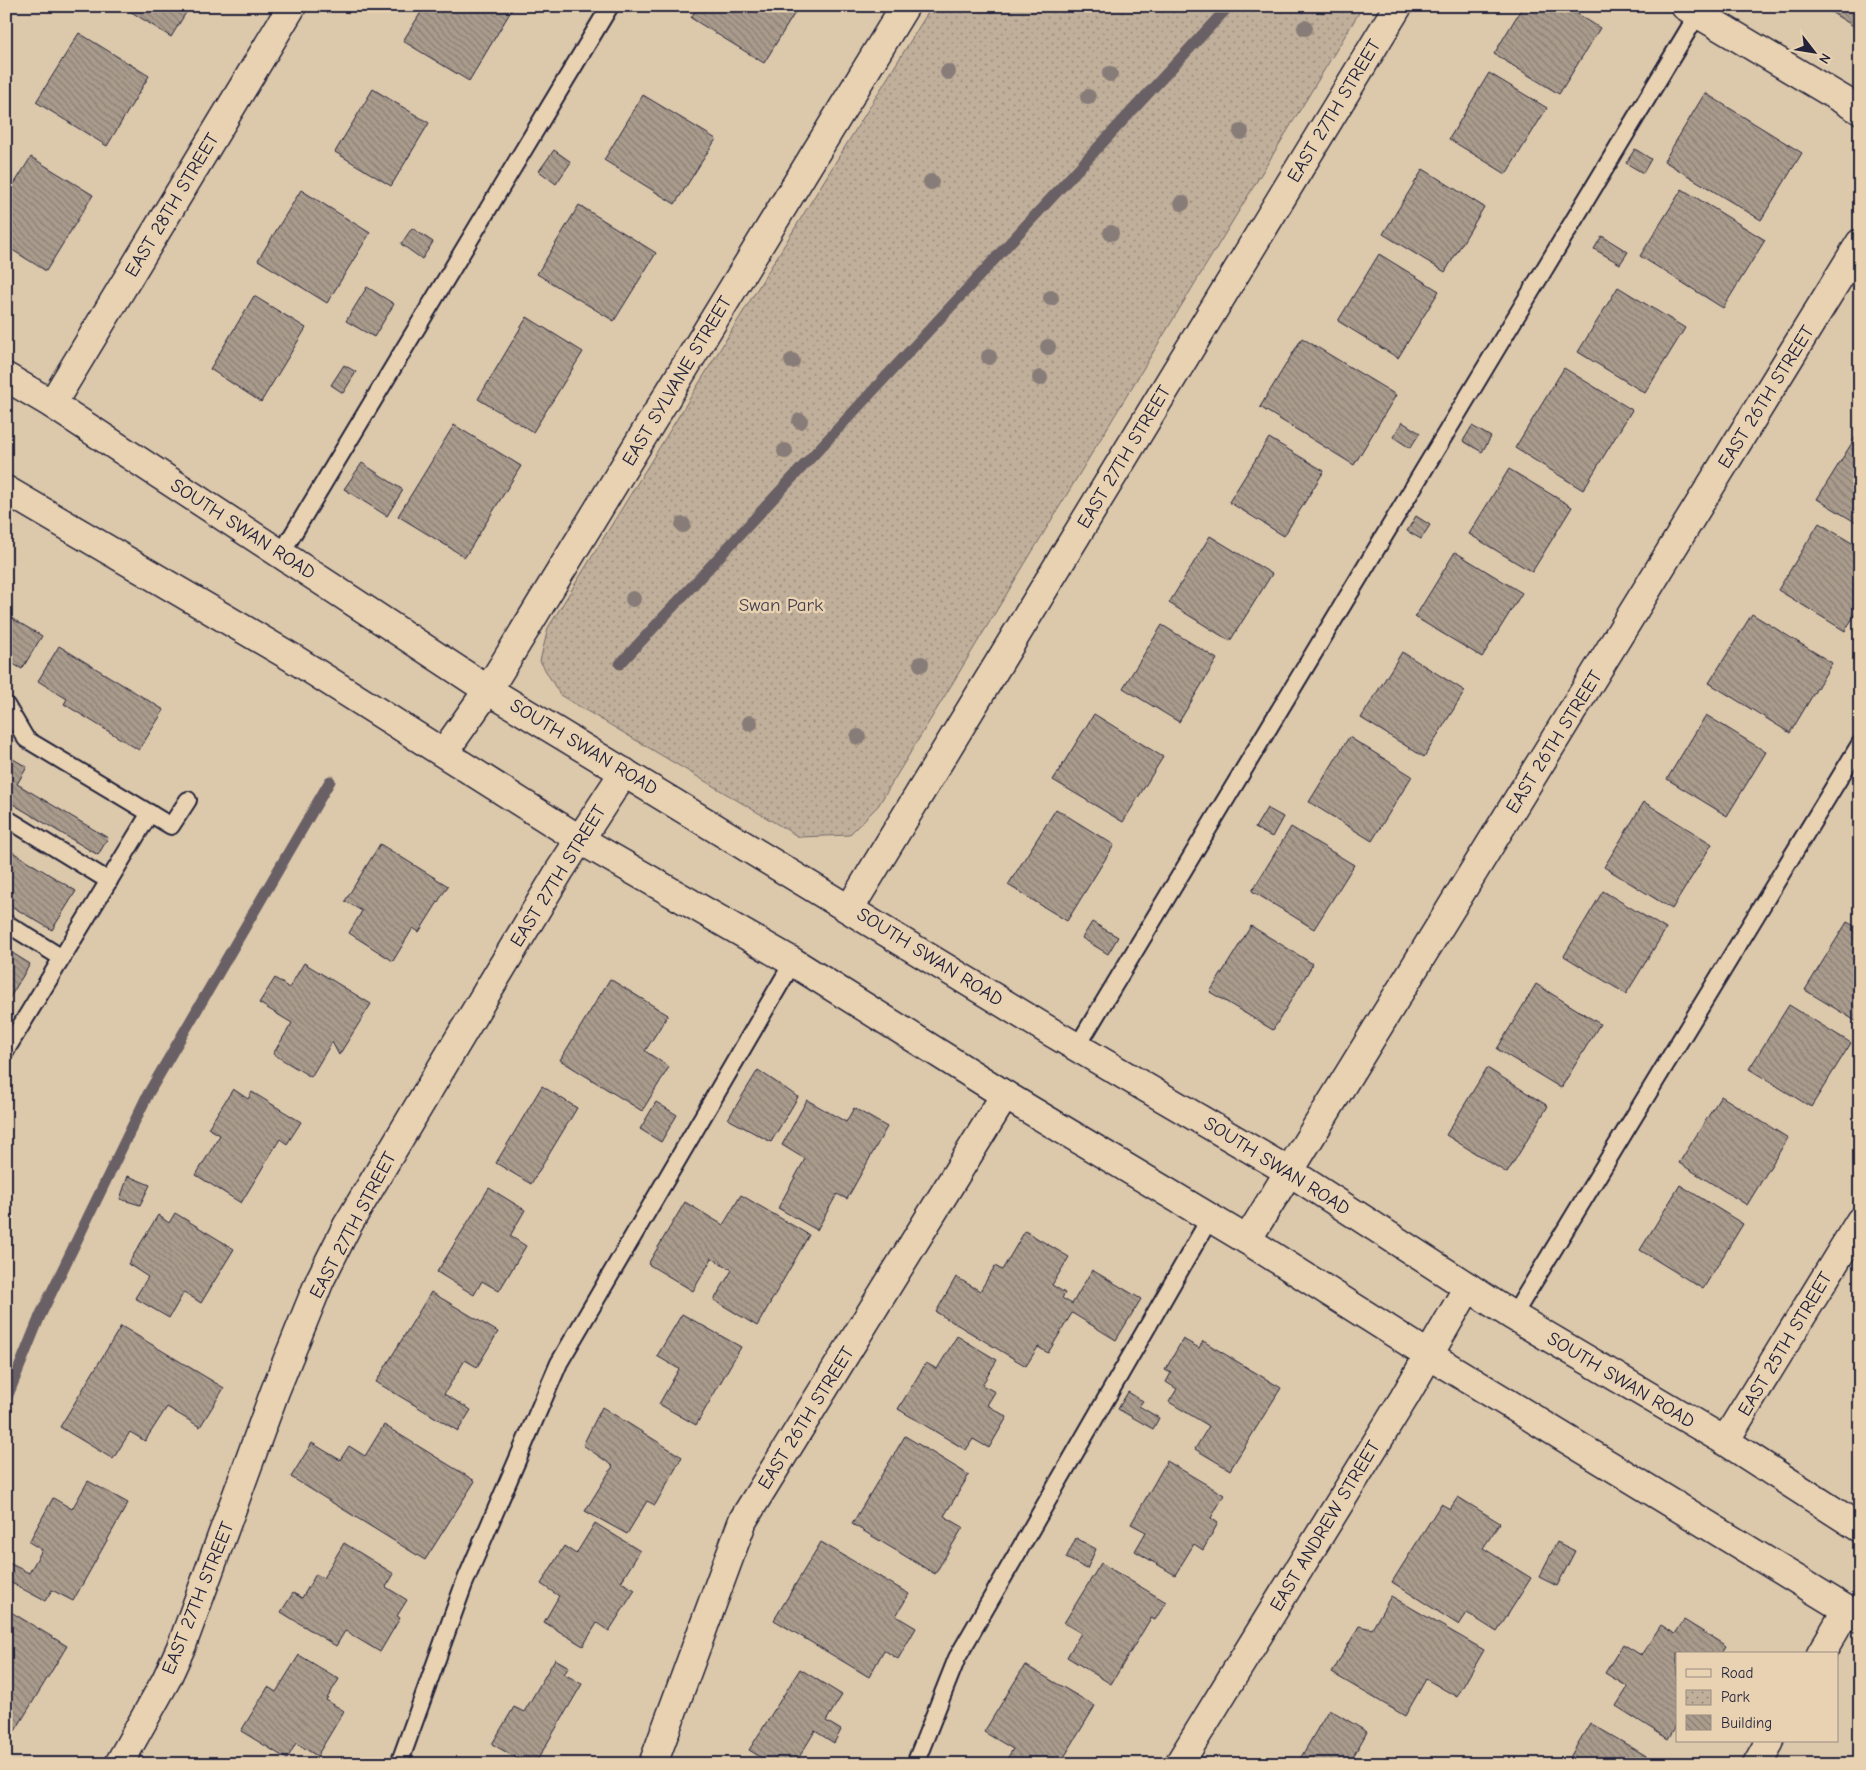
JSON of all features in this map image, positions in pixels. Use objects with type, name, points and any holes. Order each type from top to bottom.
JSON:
[{"type":"street","name":"EAST 28TH STREET","points":[[52,404],[292,6]]},
{"type":"street","name":"EAST SYLVANE STREET","points":[[444,752],[488,690],[906,6]]},
{"type":"street","name":"EAST 27TH STREET","points":[[850,908],[1398,6]]},
{"type":"street","points":[[1695,9],[1860,110]]},
{"type":"street","name":"EAST 26TH STREET","points":[[1248,1240],[1860,243]]},
{"type":"street","name":"SOUTH SWAN ROAD","points":[[6,377],[52,404],[488,690],[1077,1047],[1290,1172],[1513,1316],[1725,1442],[1860,1528]]},
{"type":"street","points":[[6,490],[291,657],[579,839],[793,962],[1005,1095],[1248,1240],[1429,1355],[1853,1615],[1823,1652]]},
{"type":"street","name":"EAST 27TH STREET","points":[[119,1764],[166,1680],[182,1645],[275,1392],[320,1280],[347,1226],[579,839],[624,772]]},
{"type":"street","name":"EAST 26TH STREET","points":[[653,1764],[743,1520],[1005,1095]]},
{"type":"street","name":"EAST 25TH STREET","points":[[1725,1442],[1860,1221]]},
{"type":"street","name":"EAST ANDREW STREET","points":[[1180,1764],[1429,1355],[1468,1287]]},
{"type":"street","points":[[1756,1764],[1769,1742]]},
{"type":"lane","points":[[281,554],[610,6]]},
{"type":"lane","points":[[1077,1047],[1695,9]]},
{"type":"lane","points":[[6,705],[26,739],[171,826],[188,800]]},
{"type":"lane","points":[[1513,1316],[1860,744]]},
{"type":"lane","points":[[6,1050],[12,1027],[62,958],[150,813]]},
{"type":"lane","points":[[6,818],[109,881]]},
{"type":"lane","points":[[6,923],[62,958]]},
{"type":"lane","points":[[399,1764],[464,1584],[559,1363],[793,962]]},
{"type":"lane","points":[[915,1764],[957,1658],[1210,1218]]},
{"type":"green space","name":"Swan Park","points":[[932,6],[1363,6],[878,806],[849,835],[799,837],[560,695],[540,661],[548,628]]},
{"type":"building","points":[[122,6],[190,6],[171,37]]},
{"type":"building","points":[[425,6],[514,6],[469,81],[403,41]]},
{"type":"building","points":[[698,6],[799,6],[764,63],[691,18]]},
{"type":"building","points":[[1523,6],[1565,6],[1600,28],[1559,94],[1494,54]]},
{"type":"building","points":[[1821,6],[1860,6],[1860,30]]},
{"type":"building","points":[[79,33],[149,76],[107,146],[36,102]]},
{"type":"building","points":[[1489,73],[1547,108],[1506,174],[1449,139]]},
{"type":"building","points":[[373,89],[429,123],[391,186],[335,152]]},
{"type":"building","points":[[1705,93],[1802,153],[1761,220],[1664,161]]},
{"type":"building","points":[[643,95],[716,139],[675,204],[604,160]]},
{"type":"building","points":[[1635,149],[1651,159],[1643,173],[1626,163]]},
{"type":"building","points":[[554,150],[571,162],[556,184],[539,171]]},
{"type":"building","points":[[31,157],[93,195],[46,271],[6,246],[6,197]]},
{"type":"building","points":[[1423,169],[1484,207],[1445,272],[1383,234]]},
{"type":"building","points":[[1682,189],[1765,240],[1723,308],[1640,256]]},
{"type":"building","points":[[301,190],[370,233],[327,303],[258,260]]},
{"type":"building","points":[[579,205],[656,253],[614,321],[537,274]]},
{"type":"building","points":[[412,228],[433,242],[422,259],[401,244]]},
{"type":"building","points":[[1602,236],[1628,252],[1620,264],[1594,249]]},
{"type":"building","points":[[1379,254],[1439,291],[1398,358],[1338,321]]},
{"type":"building","points":[[367,287],[394,304],[374,337],[346,321]]},
{"type":"building","points":[[1618,287],[1685,328],[1645,393],[1578,352]]},
{"type":"building","points":[[254,296],[306,328],[261,402],[210,369]]},
{"type":"building","points":[[527,317],[583,352],[533,432],[478,399]]},
{"type":"building","points":[[1302,338],[1396,395],[1354,465],[1260,407]]},
{"type":"building","points":[[344,365],[356,372],[343,393],[331,385]]},
{"type":"building","points":[[1564,368],[1632,410],[1583,490],[1515,448]]},
{"type":"building","points":[[1402,422],[1420,433],[1410,448],[1393,437]]},
{"type":"building","points":[[454,425],[521,466],[465,557],[398,516]]},
{"type":"building","points":[[1472,426],[1491,437],[1482,452],[1463,441]]},
{"type":"building","points":[[1860,430],[1860,525],[1817,499]]},
{"type":"building","points":[[1269,438],[1324,471],[1284,536],[1229,502]]},
{"type":"building","points":[[362,463],[403,490],[387,516],[344,489]]},
{"type":"building","points":[[1509,469],[1572,507],[1532,572],[1469,534]]},
{"type":"building","points":[[1416,516],[1430,525],[1421,539],[1407,531]]},
{"type":"building","points":[[1819,523],[1860,548],[1860,606],[1845,631],[1778,590]]},
{"type":"building","points":[[1210,536],[1272,574],[1230,641],[1169,603]]},
{"type":"building","points":[[1455,552],[1522,593],[1482,657],[1415,617]]},
{"type":"building","points":[[1752,614],[1832,663],[1790,733],[1709,683]]},
{"type":"building","points":[[6,615],[42,636],[22,669],[6,660]]},
{"type":"building","points":[[1162,625],[1217,659],[1179,722],[1123,688]]},
{"type":"building","points":[[59,646],[164,710],[139,750],[64,704],[67,699],[38,681]]},
{"type":"building","points":[[1402,652],[1465,691],[1424,757],[1361,718]]},
{"type":"building","points":[[1094,714],[1163,757],[1123,822],[1053,780]]},
{"type":"building","points":[[1706,715],[1766,752],[1727,816],[1667,779]]},
{"type":"building","points":[[1349,737],[1412,776],[1372,841],[1309,802]]},
{"type":"building","points":[[6,755],[27,767],[17,784],[108,838],[98,855],[6,800]]},
{"type":"building","points":[[1644,802],[1712,844],[1672,909],[1604,867]]},
{"type":"building","points":[[1267,808],[1283,817],[1272,837],[1255,828]]},
{"type":"building","points":[[1056,809],[1114,845],[1067,921],[1008,885]]},
{"type":"building","points":[[1291,827],[1354,865],[1314,929],[1252,891]]},
{"type":"building","points":[[380,844],[448,886],[419,932],[413,928],[393,961],[349,933],[362,911],[345,901]]},
{"type":"building","points":[[6,848],[76,891],[52,930],[6,903]]},
{"type":"building","points":[[1603,891],[1666,929],[1626,994],[1564,956]]},
{"type":"building","points":[[1092,922],[1118,937],[1108,954],[1082,938]]},
{"type":"building","points":[[1847,922],[1860,929],[1859,1023],[1805,990]]},
{"type":"building","points":[[1251,926],[1313,964],[1273,1030],[1210,992]]},
{"type":"building","points":[[6,949],[30,964],[6,1004]]},
{"type":"building","points":[[304,963],[371,1004],[339,1055],[332,1042],[311,1077],[273,1054],[292,1023],[259,1003],[275,978],[289,988]]},
{"type":"building","points":[[610,979],[668,1015],[645,1051],[669,1067],[642,1111],[560,1060]]},
{"type":"building","points":[[1536,984],[1600,1024],[1561,1088],[1497,1049]]},
{"type":"building","points":[[1789,1005],[1851,1043],[1811,1107],[1749,1069]]},
{"type":"building","points":[[1487,1068],[1548,1106],[1507,1173],[1446,1135]]},
{"type":"building","points":[[758,1070],[798,1097],[771,1142],[728,1119]]},
{"type":"building","points":[[542,1086],[577,1108],[531,1184],[496,1163]]},
{"type":"building","points":[[233,1089],[248,1099],[252,1092],[301,1122],[287,1144],[280,1139],[241,1203],[196,1175],[220,1135],[208,1128]]},
{"type":"building","points":[[1721,1096],[1788,1138],[1747,1205],[1679,1163]]},
{"type":"building","points":[[807,1100],[846,1122],[854,1108],[887,1127],[847,1199],[837,1194],[817,1230],[778,1208],[805,1159],[782,1145]]},
{"type":"building","points":[[656,1102],[677,1115],[661,1142],[640,1129]]},
{"type":"building","points":[[128,1176],[150,1185],[140,1205],[120,1199]]},
{"type":"building","points":[[1680,1185],[1743,1224],[1703,1289],[1640,1250]]},
{"type":"building","points":[[489,1188],[525,1210],[510,1236],[526,1246],[499,1291],[482,1281],[474,1295],[437,1272]]},
{"type":"building","points":[[741,1195],[809,1235],[757,1326],[714,1300],[732,1270],[712,1258],[693,1291],[648,1264],[685,1202],[723,1225]]},
{"type":"building","points":[[175,1213],[234,1249],[201,1303],[184,1292],[169,1318],[135,1298],[148,1277],[128,1264],[158,1215],[169,1223]]},
{"type":"building","points":[[1025,1231],[1069,1257],[1052,1285],[1065,1293],[1062,1298],[1072,1304],[1092,1270],[1141,1299],[1116,1340],[1072,1313],[1048,1353],[1038,1347],[1026,1366],[936,1312],[956,1277],[980,1291],[995,1266],[1002,1270]]},
{"type":"building","points":[[431,1292],[498,1332],[477,1367],[465,1360],[444,1394],[471,1410],[458,1431],[376,1382]]},
{"type":"building","points":[[682,1314],[741,1347],[696,1425],[659,1404],[679,1369],[657,1356]]},
{"type":"building","points":[[121,1326],[224,1388],[200,1427],[167,1407],[145,1441],[130,1432],[113,1459],[60,1427]]},
{"type":"building","points":[[957,1336],[997,1360],[982,1385],[995,1392],[987,1405],[1007,1417],[989,1448],[973,1439],[966,1450],[898,1409],[926,1363],[937,1369]]},
{"type":"building","points":[[1183,1339],[1199,1348],[1203,1341],[1281,1388],[1230,1470],[1195,1449],[1209,1426],[1169,1402],[1177,1389],[1166,1382],[1171,1373],[1165,1370]]},
{"type":"building","points":[[1128,1392],[1143,1401],[1139,1406],[1159,1418],[1153,1429],[1118,1409]]},
{"type":"building","points":[[602,1407],[682,1457],[655,1505],[647,1501],[627,1534],[585,1511],[613,1466],[583,1445]]},
{"type":"building","points":[[384,1425],[475,1481],[425,1560],[291,1477],[312,1443],[340,1460],[349,1446],[365,1456]]},
{"type":"building","points":[[905,1436],[969,1475],[944,1516],[963,1527],[935,1574],[852,1524]]},
{"type":"building","points":[[1167,1461],[1224,1495],[1211,1518],[1218,1523],[1203,1550],[1194,1544],[1175,1575],[1135,1551],[1146,1532],[1131,1524]]},
{"type":"building","points":[[88,1481],[128,1503],[73,1601],[52,1590],[45,1601],[6,1580],[6,1569],[9,1563],[29,1573],[42,1550],[29,1542],[53,1498],[72,1509]]},
{"type":"building","points":[[1458,1497],[1500,1523],[1483,1548],[1531,1578],[1497,1632],[1467,1613],[1459,1625],[1392,1582],[1441,1504],[1450,1509]]},
{"type":"building","points":[[595,1523],[640,1551],[621,1582],[635,1590],[609,1631],[597,1623],[583,1646],[544,1622],[559,1596],[541,1584],[564,1546],[576,1554]]},
{"type":"building","points":[[1076,1538],[1096,1549],[1087,1569],[1066,1558]]},
{"type":"building","points":[[821,1542],[909,1594],[896,1616],[916,1628],[898,1659],[884,1650],[869,1677],[774,1620]]},
{"type":"building","points":[[1557,1542],[1575,1551],[1557,1586],[1539,1577]]},
{"type":"building","points":[[344,1543],[394,1574],[386,1587],[407,1600],[397,1616],[400,1618],[380,1652],[345,1631],[336,1646],[281,1612],[293,1593],[302,1598],[316,1574],[323,1578]]},
{"type":"building","points":[[1101,1563],[1166,1602],[1155,1620],[1151,1618],[1111,1684],[1067,1657],[1081,1633],[1064,1623]]},
{"type":"building","points":[[1391,1596],[1484,1650],[1457,1697],[1426,1679],[1405,1716],[1332,1673],[1359,1626],[1372,1629]]},
{"type":"building","points":[[6,1609],[67,1646],[15,1731],[6,1726]]},
{"type":"building","points":[[1684,1620],[1726,1646],[1722,1652],[1676,1652],[1676,1726],[1668,1739],[1616,1706],[1628,1687],[1605,1673],[1623,1644],[1641,1655],[1661,1625],[1675,1634]]},
{"type":"building","points":[[299,1655],[339,1679],[326,1700],[344,1711],[317,1756],[296,1743],[287,1759],[241,1731],[268,1687],[276,1692]]},
{"type":"building","points":[[555,1659],[569,1667],[564,1674],[582,1684],[535,1764],[527,1764],[492,1744],[514,1707],[524,1712]]},
{"type":"building","points":[[1025,1665],[1095,1706],[1060,1764],[1008,1764],[1005,1762],[1013,1749],[984,1732]]},
{"type":"building","points":[[800,1669],[842,1695],[826,1721],[841,1730],[834,1743],[815,1731],[795,1764],[772,1764],[749,1750]]},
{"type":"building","points":[[1329,1709],[1367,1732],[1349,1764],[1297,1764]]},
{"type":"building","points":[[1590,1723],[1660,1764],[1566,1764]]},
{"type":"building","points":[[1860,1753],[1860,1764],[1853,1764]]},
{"type":"waterway","points":[[620,664],[1229,6]]},
{"type":"waterway","points":[[6,1400],[40,1316],[148,1094],[330,781]]}]
